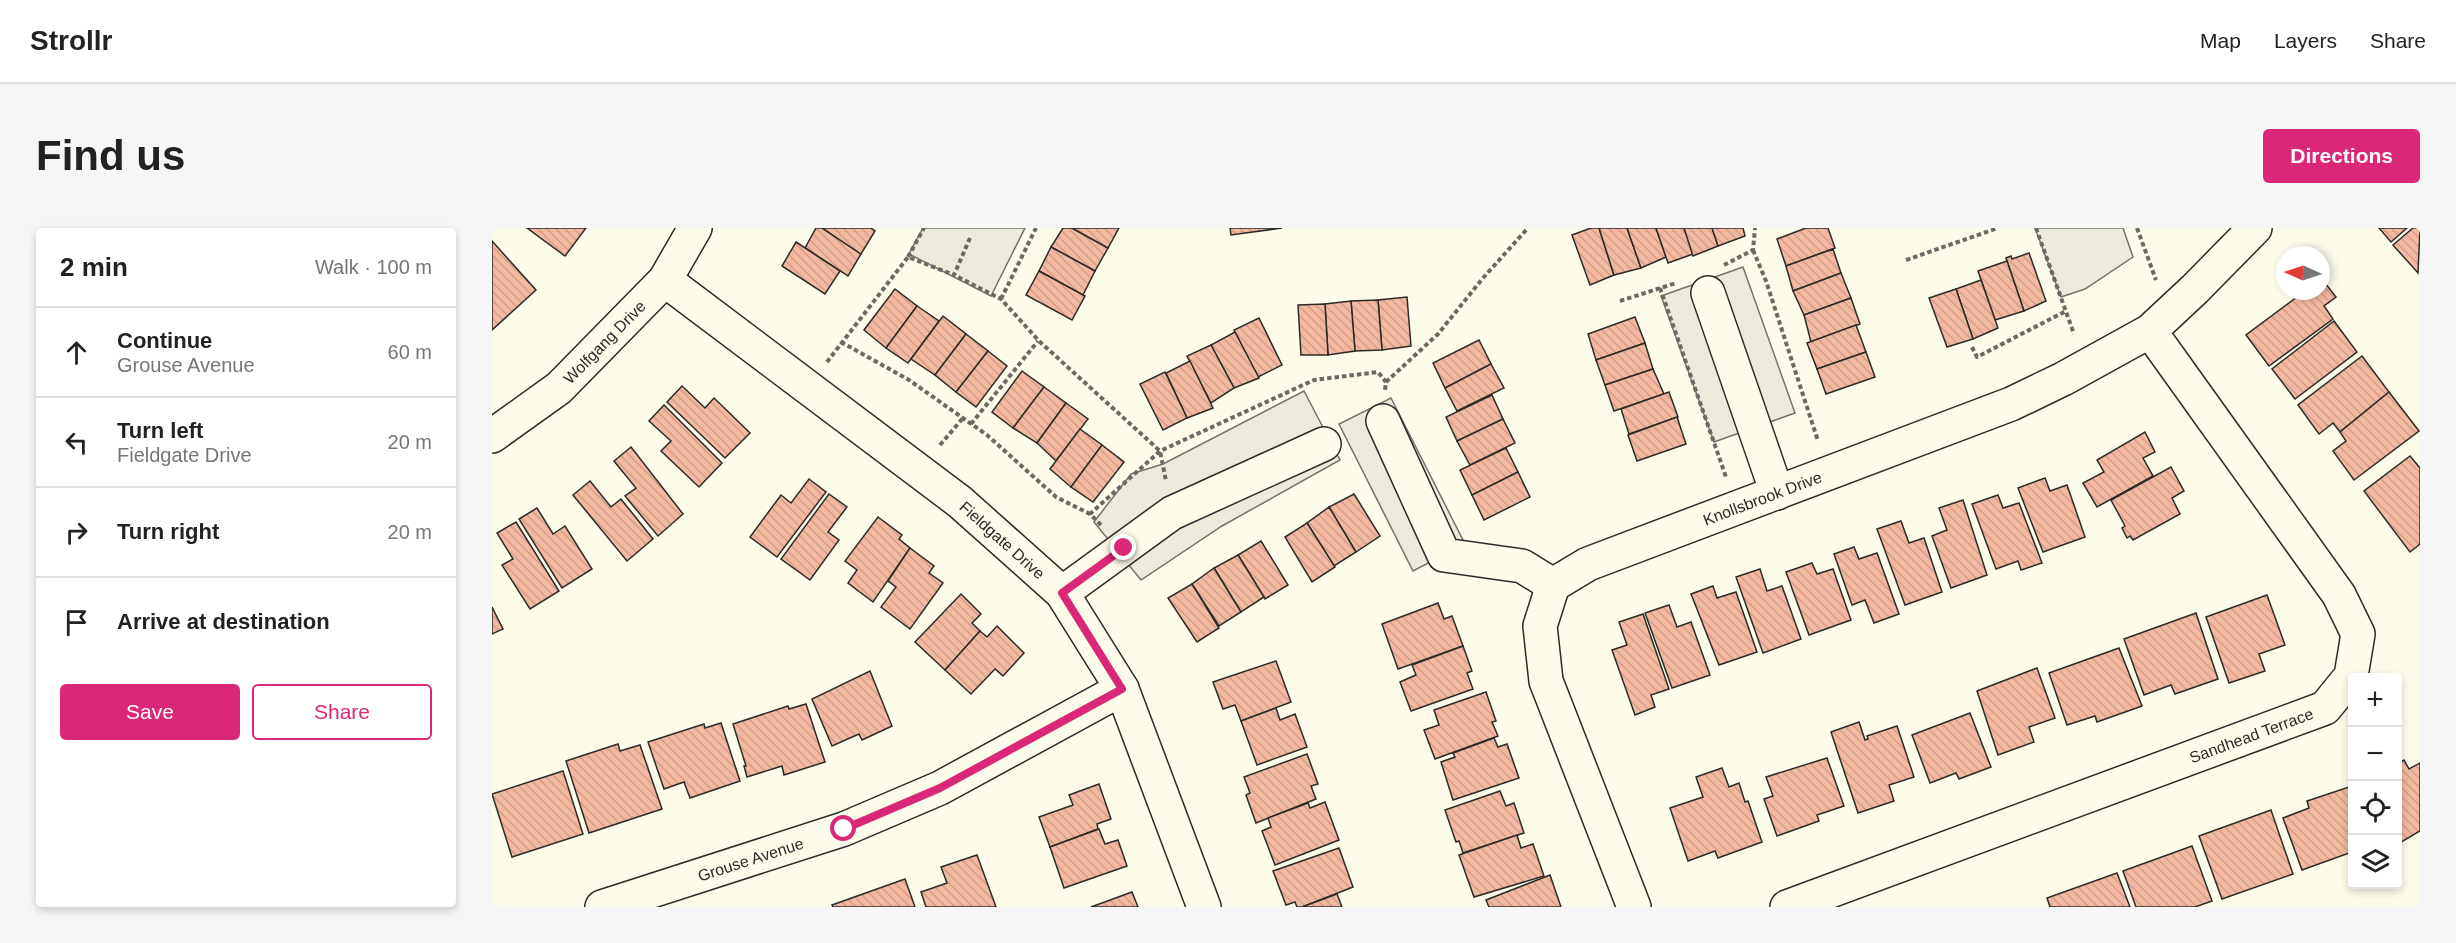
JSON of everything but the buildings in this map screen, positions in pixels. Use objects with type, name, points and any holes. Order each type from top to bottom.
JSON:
[{"type":"street","name":"Wolfgang Drive","points":[[492,436],[560,388],[665,280],[695,228]]},
{"type":"street","name":"Knollsbrook Drive","points":[[1553,585],[1588,564],[2011,405],[2086,367],[2159,323],[2255,228]]},
{"type":"street","name":"Fieldgate Drive","points":[[665,280],[960,502],[1062,593],[1122,689],[1204,907]]},
{"type":"street","points":[[1707,284],[1777,493]]},
{"type":"street","name":"Sandhead Terrace","points":[[1787,907],[2325,708],[2351,676],[2358,634],[2339,595],[2159,323]]},
{"type":"street","points":[[1383,421],[1444,555],[1522,566],[1553,585],[1540,626],[1546,681],[1634,907]]},
{"type":"street","points":[[1062,593],[1172,513],[1324,444]]},
{"type":"street","name":"Grouse Avenue","points":[[602,907],[844,829],[940,788],[1122,689]]},
{"type":"path","points":[[810,388],[841,342],[908,257],[924,228]]},
{"type":"path","points":[[1001,299],[1036,228]]},
{"type":"path","points":[[1383,421],[1386,381],[1437,334],[1528,228]]},
{"type":"path","points":[[1755,228],[1753,250],[1766,282],[1829,473]]},
{"type":"path","points":[[1906,260],[1998,228]]},
{"type":"path","points":[[2036,228],[2086,367]]},
{"type":"path","points":[[2137,228],[2159,323]]},
{"type":"path","points":[[954,275],[970,238]]},
{"type":"path","points":[[1620,301],[1660,288],[1707,284],[1753,250]]},
{"type":"path","points":[[908,257],[954,275],[1001,299],[1039,341],[1160,451],[1172,513]]},
{"type":"path","points":[[1660,288],[1737,508]]},
{"type":"path","points":[[1972,346],[1977,357],[2066,311]]},
{"type":"path","points":[[970,424],[1039,341]]},
{"type":"path","points":[[841,342],[909,380],[987,435],[1056,497],[1090,514],[1124,548]]},
{"type":"path","points":[[1090,514],[1160,451],[1314,381],[1378,372],[1386,381]]},
{"type":"shaded area","points":[[923,228],[1025,228],[991,296],[909,254]]},
{"type":"shaded area","points":[[2035,228],[2123,228],[2133,257],[2085,289],[2061,297]]},
{"type":"shaded area","points":[[1743,267],[1795,413],[1714,442],[1661,296]]},
{"type":"shaded area","points":[[1304,391],[1340,460],[1222,526],[1141,580],[1094,522],[1131,474],[1163,464]]},
{"type":"shaded area","points":[[1391,398],[1465,544],[1413,571],[1339,424]]},
{"type":"route","points":[[844,829],[940,788],[1122,689],[1062,593],[1124,548]]}]
